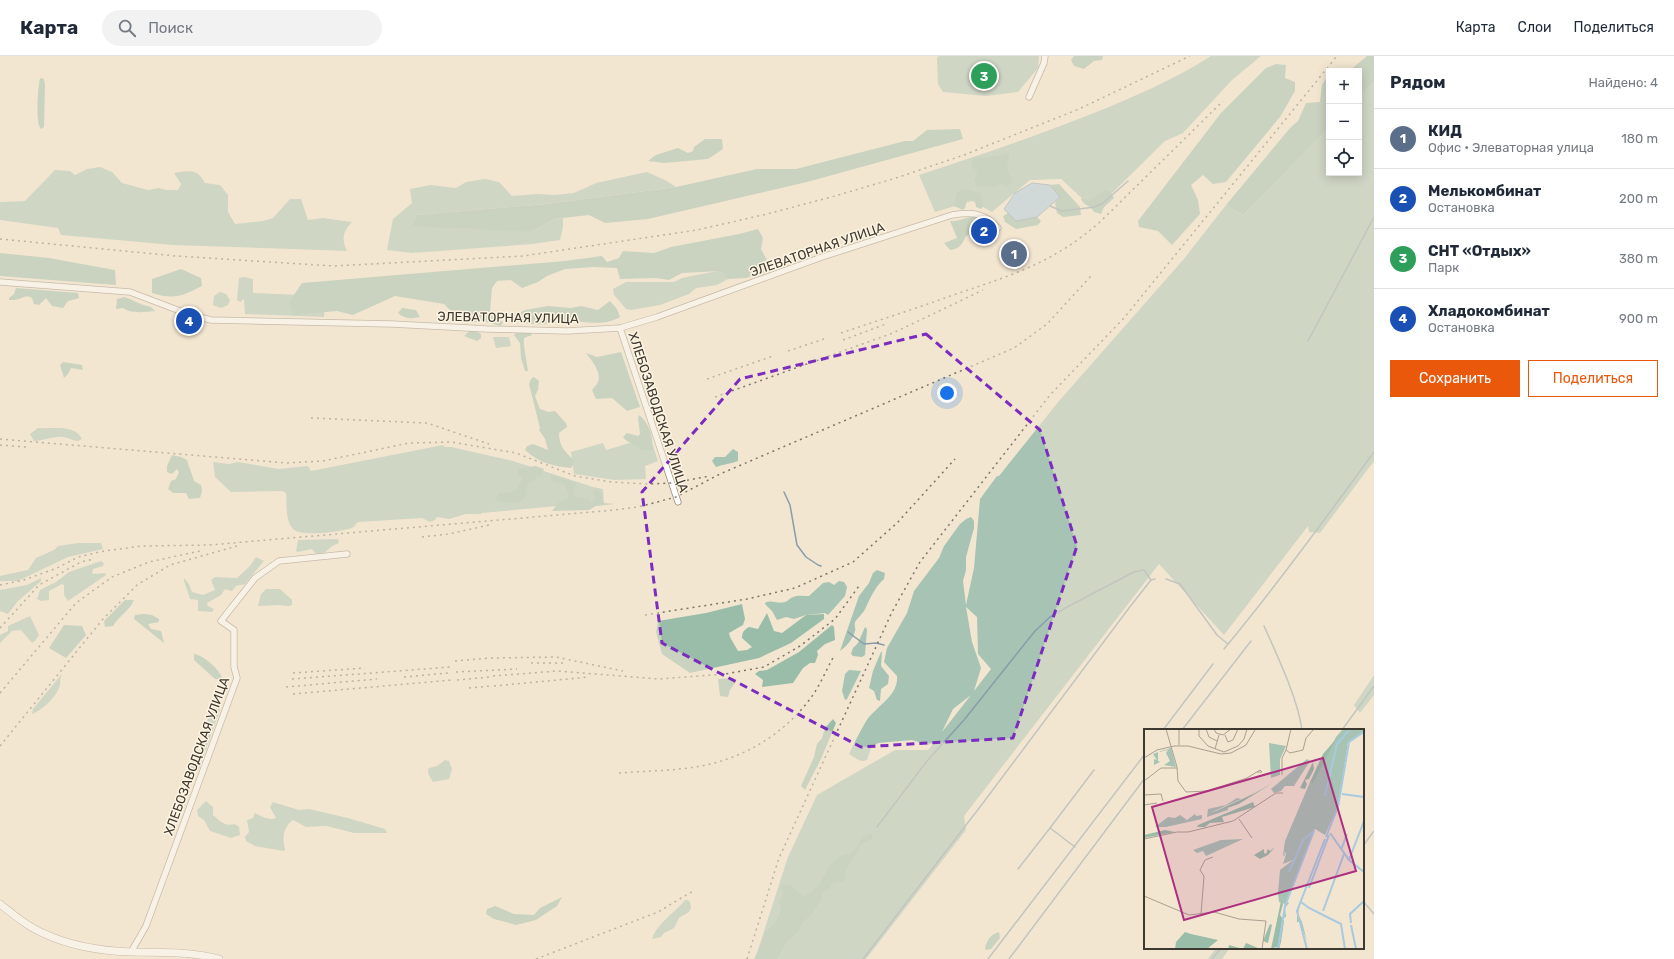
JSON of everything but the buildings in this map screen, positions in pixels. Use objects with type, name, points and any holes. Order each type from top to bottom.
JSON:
[{"type":"main road","points":[[0,904],[25,923],[46,935],[75,944],[103,950],[195,954],[219,959]]},
{"type":"street","points":[[1029,97],[1044,63],[1045,56]]},
{"type":"street","name":"ЭЛЕВАТОРНАЯ УЛИЦА","points":[[0,282],[130,292],[188,314],[211,320],[392,324],[487,330],[567,331],[620,328],[657,317],[822,257],[952,215],[965,213],[981,215],[990,220],[998,228]]},
{"type":"street","name":"ХЛЕБОЗАВОДСКАЯ УЛИЦА","points":[[620,328],[678,502]]},
{"type":"street","name":"ХЛЕБОЗАВОДСКАЯ УЛИЦА","points":[[131,952],[146,926],[238,678],[234,667],[234,630],[221,621],[256,578],[279,561],[347,554]]},
{"type":"highlighted area","points":[[926,334],[1040,430],[1077,546],[1013,738],[861,747],[662,643],[642,492],[740,379]]},
{"type":"green space","points":[[939,56],[1039,56],[1038,68],[1018,92],[986,96],[943,92],[938,84],[937,58]]},
{"type":"green space","points":[[1074,56],[1103,56],[1102,60],[1094,61],[1084,69],[1074,66],[1071,60]]},
{"type":"green space","points":[[1211,56],[1261,56],[1232,80],[1183,133],[1165,141],[1099,206],[1088,204],[1061,179],[1030,180],[992,212],[972,201],[935,212],[919,175],[1007,146],[1094,113],[1183,73]]},
{"type":"green space","points":[[1367,56],[1374,56],[1374,82],[1362,94],[1362,68],[1353,68]]},
{"type":"green space","points":[[1276,64],[1286,65],[1285,78],[1295,82],[1295,91],[1280,117],[1226,182],[1213,184],[1203,175],[1191,185],[1198,200],[1200,214],[1172,245],[1158,231],[1139,227],[1138,221],[1221,113],[1266,68]]},
{"type":"green space","points":[[40,78],[44,79],[45,85],[44,127],[41,129],[38,120]]},
{"type":"green space","points":[[1326,79],[1326,131],[1243,215],[1226,205],[1290,128],[1298,121],[1306,103],[1320,102],[1322,85]]},
{"type":"green space","points":[[1374,82],[1374,461],[1320,533],[1309,532],[1308,526],[1224,635],[1159,564],[964,816],[966,830],[866,959],[755,959],[788,857],[817,795],[895,750],[928,750],[934,743],[928,745],[912,740],[878,743],[871,748],[867,760],[865,761],[858,760],[849,754],[869,717],[890,696],[897,683],[897,676],[884,662],[887,648],[907,613],[914,591],[939,558],[944,546],[960,524],[971,517],[974,521],[974,528],[966,557],[966,570],[963,581],[966,605],[974,568],[980,499],[1059,401],[1183,260],[1226,205],[1243,215],[1326,131],[1326,176],[1362,176],[1362,94]],"holes":[[[966,607],[977,617],[978,654],[991,669],[974,691],[981,668],[972,642]],[[971,695],[942,732],[953,709]]]},
{"type":"green space","points":[[960,129],[963,139],[807,182],[648,219],[605,223],[589,215],[554,219],[531,232],[413,226],[417,215],[546,204],[676,187],[757,169],[796,169],[905,141],[913,141],[927,130]]},
{"type":"green space","points":[[705,139],[722,139],[723,149],[708,159],[664,163],[648,161],[656,155],[678,148],[688,153],[693,151],[694,147]]},
{"type":"green space","points":[[1009,153],[1007,169],[1011,182],[1008,187],[999,183],[995,188],[987,186],[977,187],[974,179],[978,173],[972,166],[972,159]]},
{"type":"green space","points":[[100,167],[112,172],[122,183],[148,190],[159,188],[178,190],[181,184],[174,173],[188,171],[196,173],[205,183],[220,185],[228,195],[228,212],[235,224],[263,221],[273,218],[290,199],[301,199],[308,220],[323,218],[352,222],[344,235],[344,242],[347,251],[173,245],[61,235],[58,228],[0,220],[0,202],[25,201],[55,170],[70,171],[75,175],[87,169]]},
{"type":"green space","points":[[647,172],[676,187],[546,204],[417,215],[531,232],[554,219],[563,218],[563,227],[560,240],[532,244],[412,253],[387,250],[393,219],[412,203],[410,189],[430,185],[456,188],[466,182],[485,179],[499,182],[512,196],[538,194],[555,195],[574,193],[596,183]]},
{"type":"green space","points":[[1059,184],[1080,207],[1081,215],[1063,217],[1057,213],[1055,203],[1059,197],[1050,185]]},
{"type":"green space","points":[[965,189],[981,193],[983,207],[981,209],[976,207],[975,200],[967,200],[963,210],[954,206],[957,192]]},
{"type":"green space","points":[[1102,191],[1110,192],[1114,198],[1104,207],[1101,214],[1094,212],[1092,208],[1081,199],[1083,198],[1089,201]]},
{"type":"green space","points":[[1008,213],[1016,221],[1037,217],[1041,221],[1038,225],[1016,229],[1005,222],[1003,216]]},
{"type":"green space","points":[[975,217],[979,221],[979,232],[966,236],[960,246],[956,249],[950,250],[944,243],[957,238],[950,221]]},
{"type":"green space","points":[[758,229],[763,238],[761,249],[767,260],[765,272],[746,278],[728,279],[722,271],[682,273],[669,280],[656,278],[620,279],[617,268],[593,267],[565,269],[522,288],[511,280],[497,281],[492,288],[490,311],[493,316],[503,322],[501,326],[486,322],[462,322],[444,304],[395,296],[353,315],[337,311],[293,315],[289,302],[302,283],[565,261],[602,256],[607,262],[619,258],[623,251],[654,253],[671,247]]},
{"type":"green space","points":[[0,253],[49,258],[115,270],[116,285],[0,276]]},
{"type":"green space","points":[[181,269],[201,278],[202,286],[178,296],[166,296],[152,293],[152,279]]},
{"type":"green space","points":[[727,269],[728,279],[717,285],[696,288],[689,294],[660,305],[631,310],[626,309],[614,295],[613,289],[626,282],[674,282],[682,278]]},
{"type":"green space","points":[[244,277],[253,279],[253,293],[325,296],[324,317],[245,314],[244,299],[240,302],[237,300],[239,278]]},
{"type":"green space","points":[[16,288],[78,293],[79,298],[68,301],[63,308],[52,306],[46,298],[39,305],[34,304],[32,298],[28,297],[17,300],[9,300],[9,298],[14,294]]},
{"type":"green space","points":[[220,292],[226,294],[230,300],[228,305],[221,308],[213,305],[214,296]]},
{"type":"green space","points":[[124,297],[151,307],[155,311],[138,312],[123,308],[116,309],[117,299]]},
{"type":"green space","points":[[610,301],[617,309],[620,317],[608,322],[594,323],[562,321],[547,324],[535,324],[520,323],[507,319],[525,310],[548,306],[571,308],[581,306],[598,310]]},
{"type":"green space","points":[[402,308],[416,310],[420,317],[411,318],[403,316],[398,313]]},
{"type":"green space","points":[[472,329],[481,334],[481,338],[477,341],[464,336]]},
{"type":"green space","points":[[519,331],[530,331],[532,335],[524,338],[528,371],[525,371],[521,358],[520,343],[514,335]]},
{"type":"green space","points":[[493,337],[509,337],[511,346],[496,348]]},
{"type":"green space","points":[[621,352],[640,407],[627,411],[612,398],[596,399],[592,390],[598,382],[599,374],[586,353],[597,357]]},
{"type":"green space","points":[[63,362],[82,365],[83,370],[71,368],[64,378],[60,365]]},
{"type":"green space","points":[[534,377],[539,381],[538,390],[535,396],[540,409],[548,412],[555,411],[566,423],[567,427],[559,433],[559,438],[563,448],[574,460],[571,468],[546,463],[525,450],[527,446],[533,444],[548,450],[545,439],[539,430],[540,428],[529,384],[531,379]]},
{"type":"green space","points":[[639,415],[646,422],[650,431],[652,450],[640,449],[623,437],[627,433],[638,436],[640,434]]},
{"type":"green space","points":[[38,428],[69,429],[79,434],[82,439],[76,441],[65,437],[59,437],[34,441],[30,434]]},
{"type":"green space","points":[[650,437],[658,461],[645,466],[646,479],[614,480],[574,474],[571,452],[603,443],[606,450]]},
{"type":"green space","points":[[443,445],[445,447],[451,447],[513,461],[603,489],[604,504],[579,504],[481,514],[466,514],[449,519],[437,517],[435,520],[430,522],[422,518],[358,522],[354,527],[341,531],[304,533],[293,529],[290,526],[286,493],[282,491],[231,492],[215,477],[213,462],[229,464],[238,462],[279,469],[308,466],[311,471]]},
{"type":"green space","points":[[733,449],[738,452],[738,461],[716,467],[712,461],[715,457],[725,457]]},
{"type":"green space","points":[[172,455],[187,460],[194,481],[201,485],[202,491],[200,498],[189,499],[186,493],[173,493],[168,489],[171,481],[176,479],[179,472],[177,469],[172,474],[167,472],[167,466]]},
{"type":"green space","points":[[535,466],[544,469],[541,477],[537,476],[533,481],[528,483],[525,497],[522,501],[510,503],[496,500],[498,493],[507,493],[516,489],[523,478],[517,474],[519,469]]},
{"type":"green space","points":[[551,475],[576,483],[573,493],[574,497],[588,499],[591,503],[596,498],[593,493],[594,489],[601,492],[603,503],[615,504],[596,506],[589,510],[552,511],[559,502],[567,499],[569,494],[564,484],[551,481]]},
{"type":"green space","points":[[338,539],[339,543],[332,546],[321,556],[312,549],[298,552],[296,551],[298,540]]},
{"type":"green space","points":[[79,543],[101,543],[103,549],[68,557],[18,581],[0,581],[0,576],[28,570],[36,558],[54,550],[58,546]]},
{"type":"green space","points":[[256,557],[264,561],[245,584],[236,586],[232,591],[225,589],[221,595],[207,603],[208,606],[214,609],[212,612],[198,611],[198,600],[190,599],[184,578],[189,584],[192,592],[203,595],[215,590],[211,580],[215,577],[237,578],[250,566]]},
{"type":"green space","points":[[101,561],[104,563],[103,566],[93,569],[92,573],[105,573],[106,575],[68,601],[64,595],[64,585],[62,584],[49,591],[49,600],[41,601],[37,599],[40,590],[56,582],[69,572]]},
{"type":"green space","points":[[877,570],[885,573],[884,579],[876,589],[864,611],[855,622],[855,631],[851,640],[840,651],[859,596],[869,583],[873,573]]},
{"type":"green space","points":[[41,578],[41,581],[17,602],[8,614],[0,611],[0,590],[27,585]]},
{"type":"green space","points":[[839,581],[844,582],[847,587],[845,596],[828,615],[825,613],[806,615],[794,619],[786,617],[777,620],[772,611],[765,604],[766,602],[785,602],[796,596],[809,596],[823,583],[829,582],[834,585]]},
{"type":"green space","points":[[266,589],[280,589],[292,600],[292,605],[258,606],[261,594]]},
{"type":"green space","points":[[125,600],[134,600],[130,607],[113,626],[105,627],[104,621]]},
{"type":"green space","points":[[742,604],[745,619],[743,625],[729,633],[738,651],[747,650],[752,647],[742,638],[743,633],[749,627],[758,629],[767,613],[774,631],[782,633],[806,615],[824,614],[824,619],[791,643],[759,658],[690,673],[662,654],[656,632],[658,621],[706,613]]},
{"type":"green space","points":[[135,615],[152,615],[159,619],[159,622],[148,624],[151,629],[161,631],[164,643],[134,619]]},
{"type":"green space","points":[[30,616],[39,635],[35,641],[32,643],[21,630],[12,631],[0,643],[0,635],[8,631],[8,626]]},
{"type":"green space","points":[[64,625],[82,626],[86,635],[66,658],[49,648]]},
{"type":"green space","points":[[832,625],[834,627],[835,640],[825,644],[817,651],[818,655],[815,663],[810,663],[803,668],[793,683],[762,687],[763,680],[755,674],[759,671],[767,670],[799,652]]},
{"type":"green space","points":[[865,627],[867,629],[865,655],[862,657],[853,656],[851,654],[853,648],[858,643]]},
{"type":"green space","points":[[881,652],[881,666],[889,676],[888,684],[881,689],[880,701],[877,700],[874,691],[869,688],[873,671]]},
{"type":"green space","points":[[194,654],[211,663],[223,679],[215,679],[194,660]]},
{"type":"green space","points":[[849,670],[861,671],[847,699],[845,700],[842,691],[845,674]]},
{"type":"green space","points":[[61,675],[60,684],[55,695],[46,705],[32,714],[33,709]]},
{"type":"green space","points":[[1374,675],[1374,695],[1360,713],[1354,705]]},
{"type":"green space","points":[[733,678],[735,683],[730,690],[728,697],[720,696],[718,679]]},
{"type":"green space","points":[[220,704],[220,710],[198,771],[193,770],[188,766],[188,764],[199,762],[204,746],[208,719],[215,705]]},
{"type":"green space","points":[[833,719],[836,723],[821,759],[805,790],[801,786],[814,757],[817,744],[822,738],[825,728]]},
{"type":"green space","points":[[445,760],[449,761],[452,769],[449,779],[433,782],[428,773],[429,768],[437,766]]},
{"type":"green space","points":[[206,801],[213,807],[213,815],[220,821],[228,825],[235,824],[239,827],[240,835],[231,838],[210,831],[204,820],[198,816],[197,810]]},
{"type":"green space","points":[[273,802],[299,810],[309,809],[348,818],[385,829],[387,833],[354,833],[327,826],[306,827],[293,820],[287,826],[284,833],[284,851],[255,846],[246,841],[245,837],[249,832],[247,820],[253,818],[255,813],[268,819],[276,818],[270,807]]},
{"type":"green space","points":[[872,834],[872,839],[860,845],[856,855],[847,867],[844,881],[833,883],[829,889],[823,892],[821,900],[811,915],[803,922],[798,932],[788,940],[777,959],[754,959],[761,945],[765,932],[773,925],[780,914],[781,907],[779,901],[784,893],[781,887],[782,884],[792,886],[804,897],[817,887],[830,866],[838,857],[850,854],[856,849],[862,837]]},
{"type":"green space","points":[[562,897],[557,906],[536,920],[516,925],[494,919],[486,914],[487,909],[495,906],[514,914],[534,915],[540,908]]},
{"type":"green space","points":[[685,900],[690,902],[691,908],[689,912],[679,918],[674,928],[664,933],[661,937],[652,939],[654,933],[662,923]]},
{"type":"green space","points":[[999,932],[1000,938],[991,949],[986,950],[985,948],[988,940],[994,934]]},
{"type":"green space","points":[[1215,949],[1229,949],[1222,959],[1208,959]]},
{"type":"water","points":[[1032,183],[1050,185],[1060,197],[1037,217],[1016,221],[1004,209],[1015,193]]},
{"type":"waterway","points":[[1050,206],[1062,211],[1095,207],[1103,203],[1128,181]]},
{"type":"waterway","points":[[1308,341],[1374,217]]},
{"type":"waterway","points":[[1224,649],[1282,576],[1374,452]]},
{"type":"waterway","points":[[784,492],[790,505],[797,545],[806,557],[821,566]]},
{"type":"waterway","points":[[877,827],[927,761],[964,720],[1035,631],[1050,617],[1134,572],[1144,570],[1151,580]]},
{"type":"waterway","points":[[863,959],[983,803],[1129,608],[1151,580],[1155,579]]},
{"type":"waterway","points":[[1166,579],[1180,584],[1217,635],[1228,644]]},
{"type":"waterway","points":[[1264,626],[1292,691],[1302,729]]},
{"type":"waterway","points":[[848,632],[864,644],[876,643],[884,645]]},
{"type":"waterway","points":[[1183,729],[1251,641]]},
{"type":"waterway","points":[[1164,729],[1213,664]]},
{"type":"waterway","points":[[1343,729],[1374,686]]},
{"type":"waterway","points":[[988,959],[1144,755]]},
{"type":"waterway","points":[[1050,828],[1094,770]]},
{"type":"waterway","points":[[1009,959],[1144,779]]},
{"type":"waterway","points":[[1018,869],[1050,828],[1075,847]]},
{"type":"waterway","points":[[1364,845],[1374,831]]},
{"type":"waterway","points":[[1364,902],[1374,914]]},
{"type":"waterway","points":[[1212,959],[1220,949]]},
{"type":"railway","points":[[0,239],[176,256],[333,266],[523,256],[697,230],[767,214],[835,196],[896,178],[964,155],[1079,109],[1190,56]]},
{"type":"railway","points":[[747,959],[779,858],[892,612],[920,562],[1050,395],[1124,318],[1337,56]]},
{"type":"railway","points":[[841,333],[1015,273],[1033,266],[1067,247],[1101,221],[1223,101]]},
{"type":"railway","points":[[0,585],[24,580],[57,568],[78,557],[104,551],[142,546],[209,545],[615,510],[638,507],[676,497],[720,474],[1014,348],[1047,324],[1092,275]]},
{"type":"railway","points":[[715,397],[893,333],[983,290]]},
{"type":"railway","points":[[843,340],[886,324]]},
{"type":"railway","points":[[788,351],[827,338]]},
{"type":"railway","points":[[707,379],[773,356]]},
{"type":"railway","points":[[311,418],[427,423],[489,444]]},
{"type":"railway","points":[[0,439],[286,463],[323,461],[409,443],[451,442],[516,453],[575,476],[611,482],[649,484],[672,483],[710,476]]},
{"type":"railway","points":[[0,445],[26,447]]},
{"type":"railway","points":[[645,615],[747,599],[795,588],[853,562],[897,523],[955,459]]},
{"type":"railway","points":[[422,537],[449,534],[489,525]]},
{"type":"railway","points":[[0,746],[103,619],[137,585],[170,565],[237,546]]},
{"type":"railway","points":[[0,693],[76,603],[112,577],[149,562],[200,551]]},
{"type":"railway","points":[[0,628],[39,585],[81,562],[94,559]]},
{"type":"railway","points":[[493,676],[557,671],[659,679],[725,674],[764,667],[800,646],[835,619],[859,586]]},
{"type":"railway","points":[[619,773],[676,769],[712,764],[728,759],[759,744],[787,724],[799,712],[817,689],[834,656]]},
{"type":"railway","points":[[455,661],[491,658],[556,657],[623,671]]},
{"type":"railway","points":[[531,663],[565,663]]},
{"type":"railway","points":[[292,679],[451,667]]},
{"type":"railway","points":[[293,673],[365,668]]},
{"type":"railway","points":[[456,672],[517,669]]},
{"type":"railway","points":[[404,677],[448,673]]},
{"type":"railway","points":[[457,680],[490,677]]},
{"type":"railway","points":[[494,686],[589,677]]},
{"type":"railway","points":[[286,687],[377,679]]},
{"type":"railway","points":[[293,694],[452,680]]},
{"type":"railway","points":[[469,688],[491,686]]},
{"type":"railway","points":[[536,959],[658,912],[693,891]]},
{"type":"place","name":"СНТ «Отдых»","points":[[984,76]]},
{"type":"place","name":"Мелькомбинат","points":[[984,231]]},
{"type":"place","name":"КИД","points":[[1014,254]]},
{"type":"place","name":"Хладокомбинат","points":[[189,321]]}]
